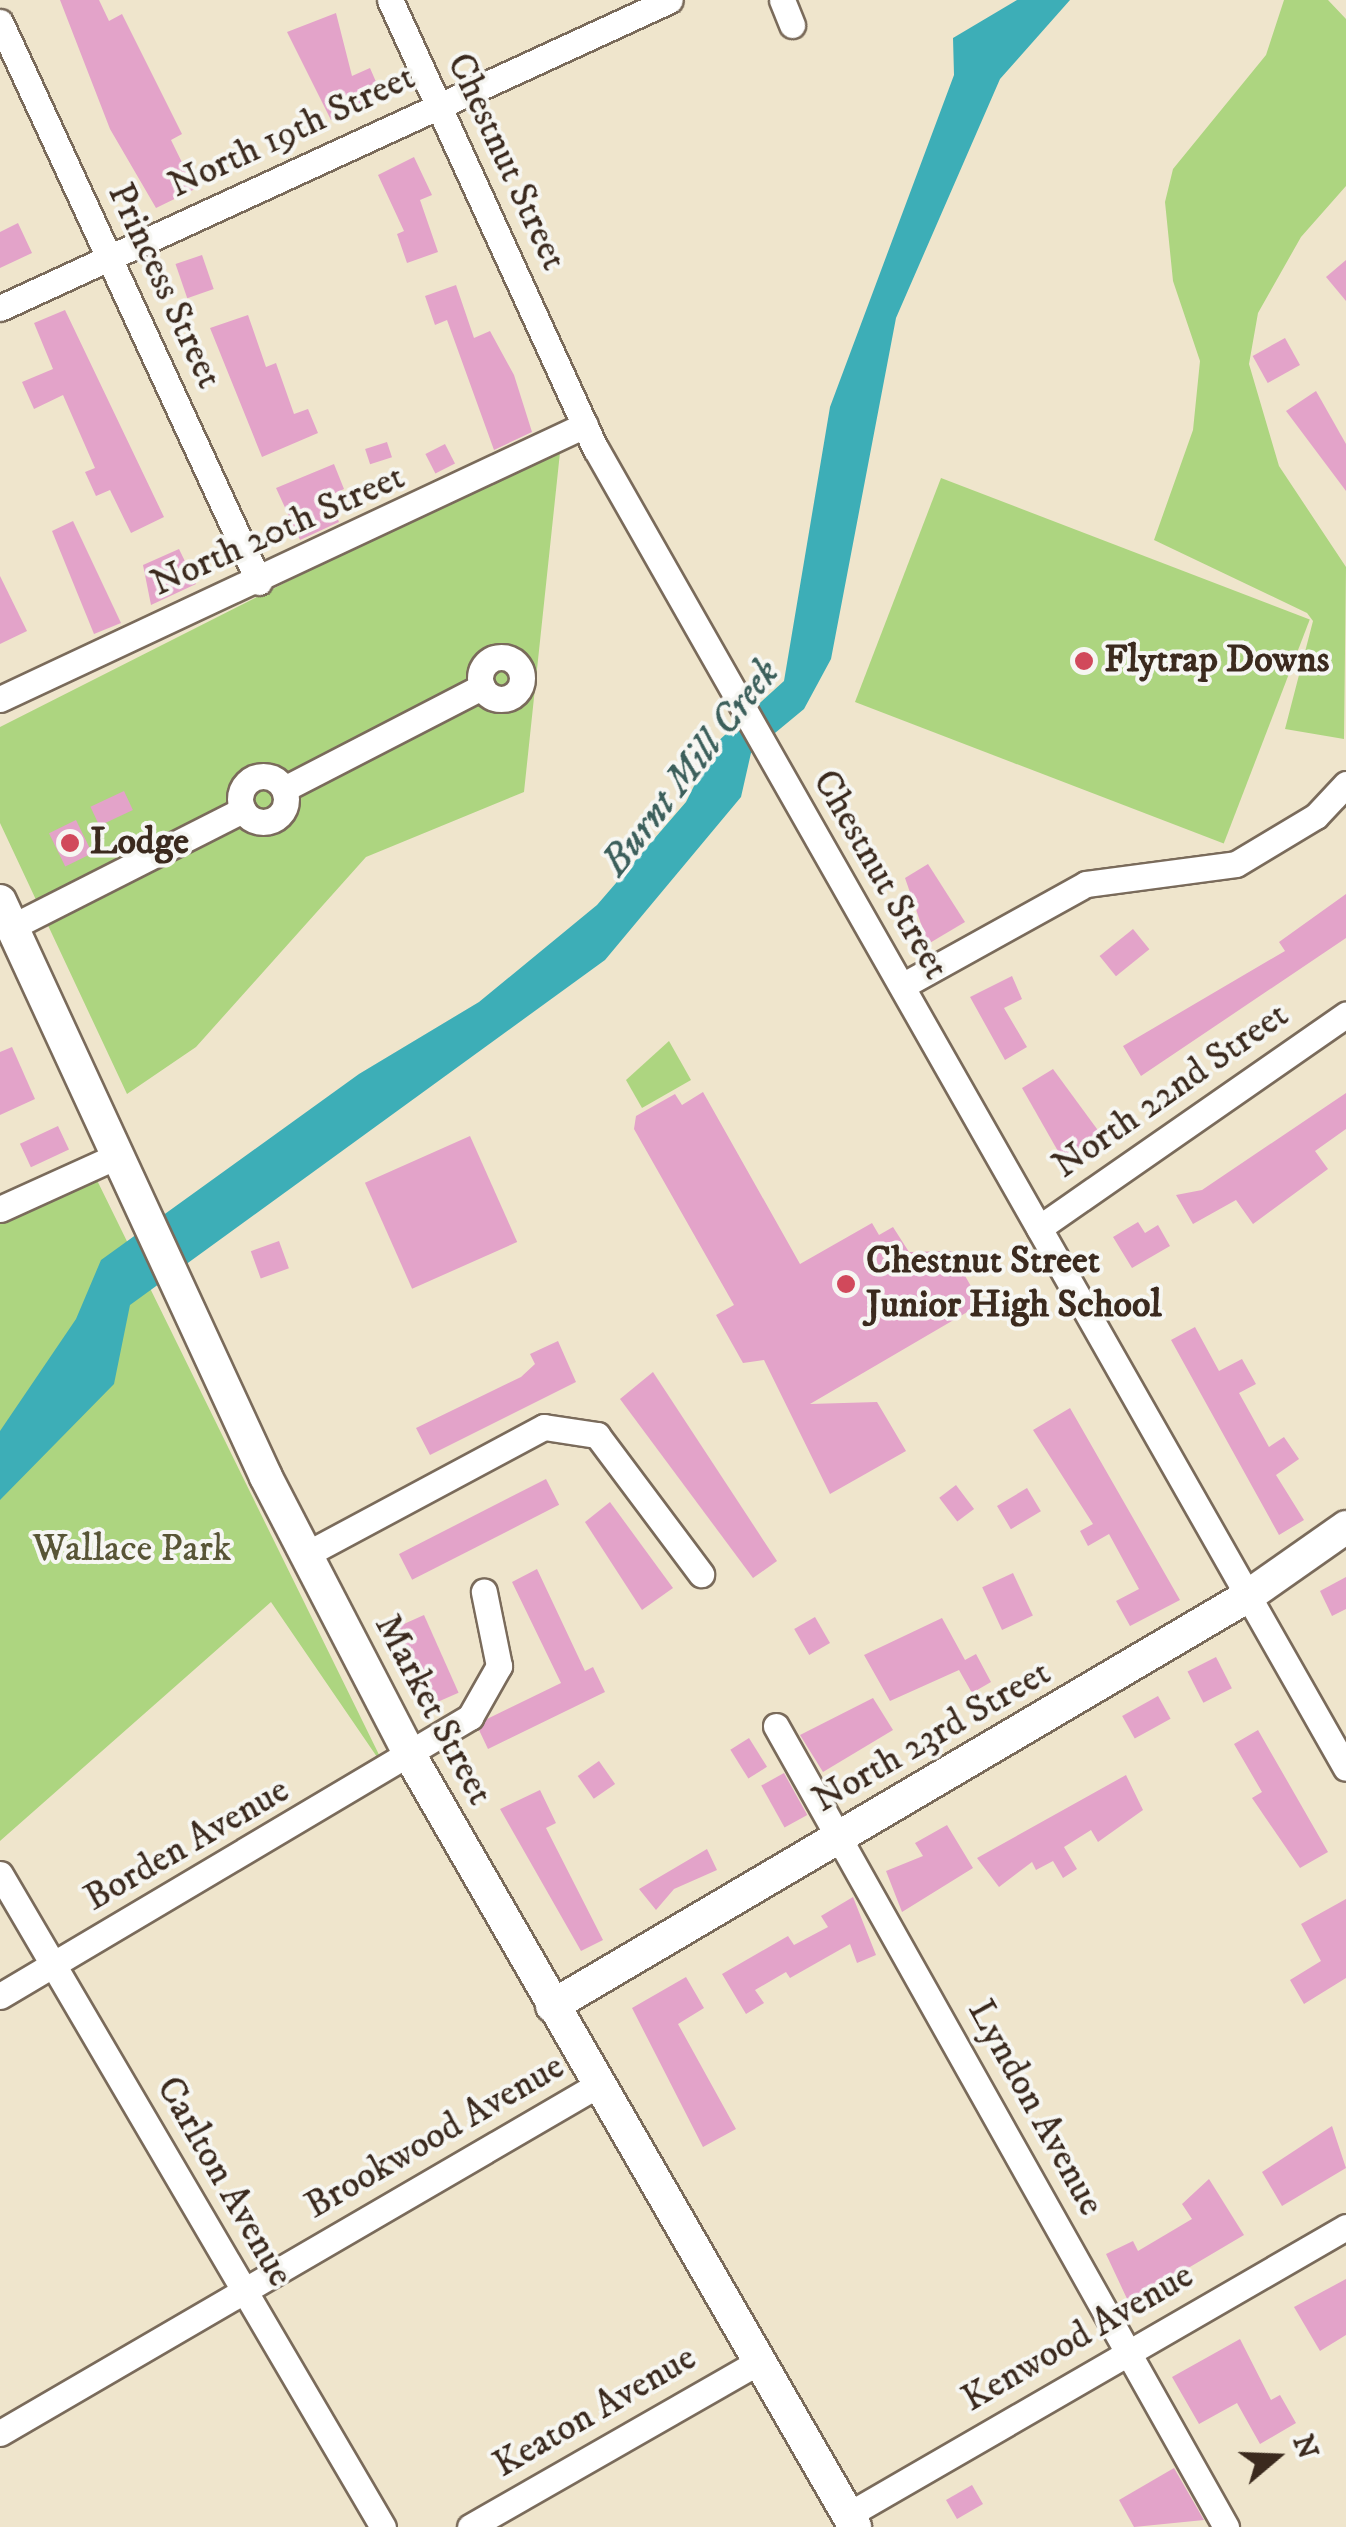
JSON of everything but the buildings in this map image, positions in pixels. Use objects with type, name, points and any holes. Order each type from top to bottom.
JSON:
[{"type":"main road","name":"Market Street","points":[[6,914],[306,1555],[412,1759],[596,2086],[851,2521]]},
{"type":"main road","name":"North 23rd Street","points":[[552,2006],[1248,1596],[1346,1527]]},
{"type":"street","name":"Chestnut Street","points":[[390,0],[585,426],[770,760],[1346,1768]]},
{"type":"street","name":"North 19th Street","points":[[0,308],[670,0]]},
{"type":"street","points":[[782,0],[792,25]]},
{"type":"street","name":"Princess Street","points":[[0,22],[259,582]]},
{"type":"street","name":"North 20th Street","points":[[0,699],[259,582],[585,426]]},
{"type":"street","points":[[6,914],[242,810],[253,778],[284,789],[482,687]]},
{"type":"street","points":[[902,986],[1086,884],[1236,864],[1316,816],[1346,784]]},
{"type":"street","name":"North 22nd Street","points":[[1039,1228],[1346,1015]]},
{"type":"street","points":[[0,1210],[117,1156]]},
{"type":"street","points":[[306,1555],[544,1427],[597,1436],[701,1574]]},
{"type":"street","name":"Borden Avenue","points":[[0,1996],[412,1759],[470,1717],[499,1666],[484,1592]]},
{"type":"street","name":"Lyndon Avenue","points":[[776,1726],[1226,2527]]},
{"type":"street","name":"Carlton Avenue","points":[[0,1874],[383,2527]]},
{"type":"street","name":"Brookwood Avenue","points":[[0,2433],[596,2086]]},
{"type":"street","name":"Kenwood Avenue","points":[[851,2521],[1346,2227]]},
{"type":"street","name":"Keaton Avenue","points":[[470,2527],[758,2362]]},
{"type":"green space","points":[[1284,0],[1328,0],[1346,19],[1346,186],[1301,237],[1258,313],[1249,364],[1279,466],[1346,567],[1344,739],[1285,729],[1313,621],[1307,613],[1154,540],[1193,430],[1200,361],[1173,281],[1165,202],[1173,169],[1266,55]]},
{"type":"green space","points":[[561,443],[524,792],[366,857],[196,1047],[127,1094],[0,823],[0,727]]},
{"type":"green space","name":"Flytrap Downs","points":[[941,478],[1310,620],[1224,844],[855,702]]},
{"type":"green space","points":[[669,1041],[691,1080],[642,1108],[626,1080]]},
{"type":"green space","name":"Wallace Park","points":[[91,1168],[388,1773],[271,1602],[0,1841],[0,1209]]},
{"type":"water","points":[[1017,0],[1070,0],[1000,79],[896,318],[831,659],[804,709],[751,753],[741,797],[605,960],[130,1305],[114,1384],[0,1500],[0,1431],[76,1319],[101,1260],[359,1074],[479,1002],[597,905],[686,802],[715,744],[784,681],[830,407],[954,75],[953,38]]},
{"type":"place","name":"Flytrap Downs","points":[[1084,661]]},
{"type":"place","name":"Lodge","points":[[70,843]]},
{"type":"place","name":"Chestnut Street Junior High School","points":[[846,1284]]},
{"type":"water label","name":"Burnt Mill Creek","points":[[691,768]]}]
